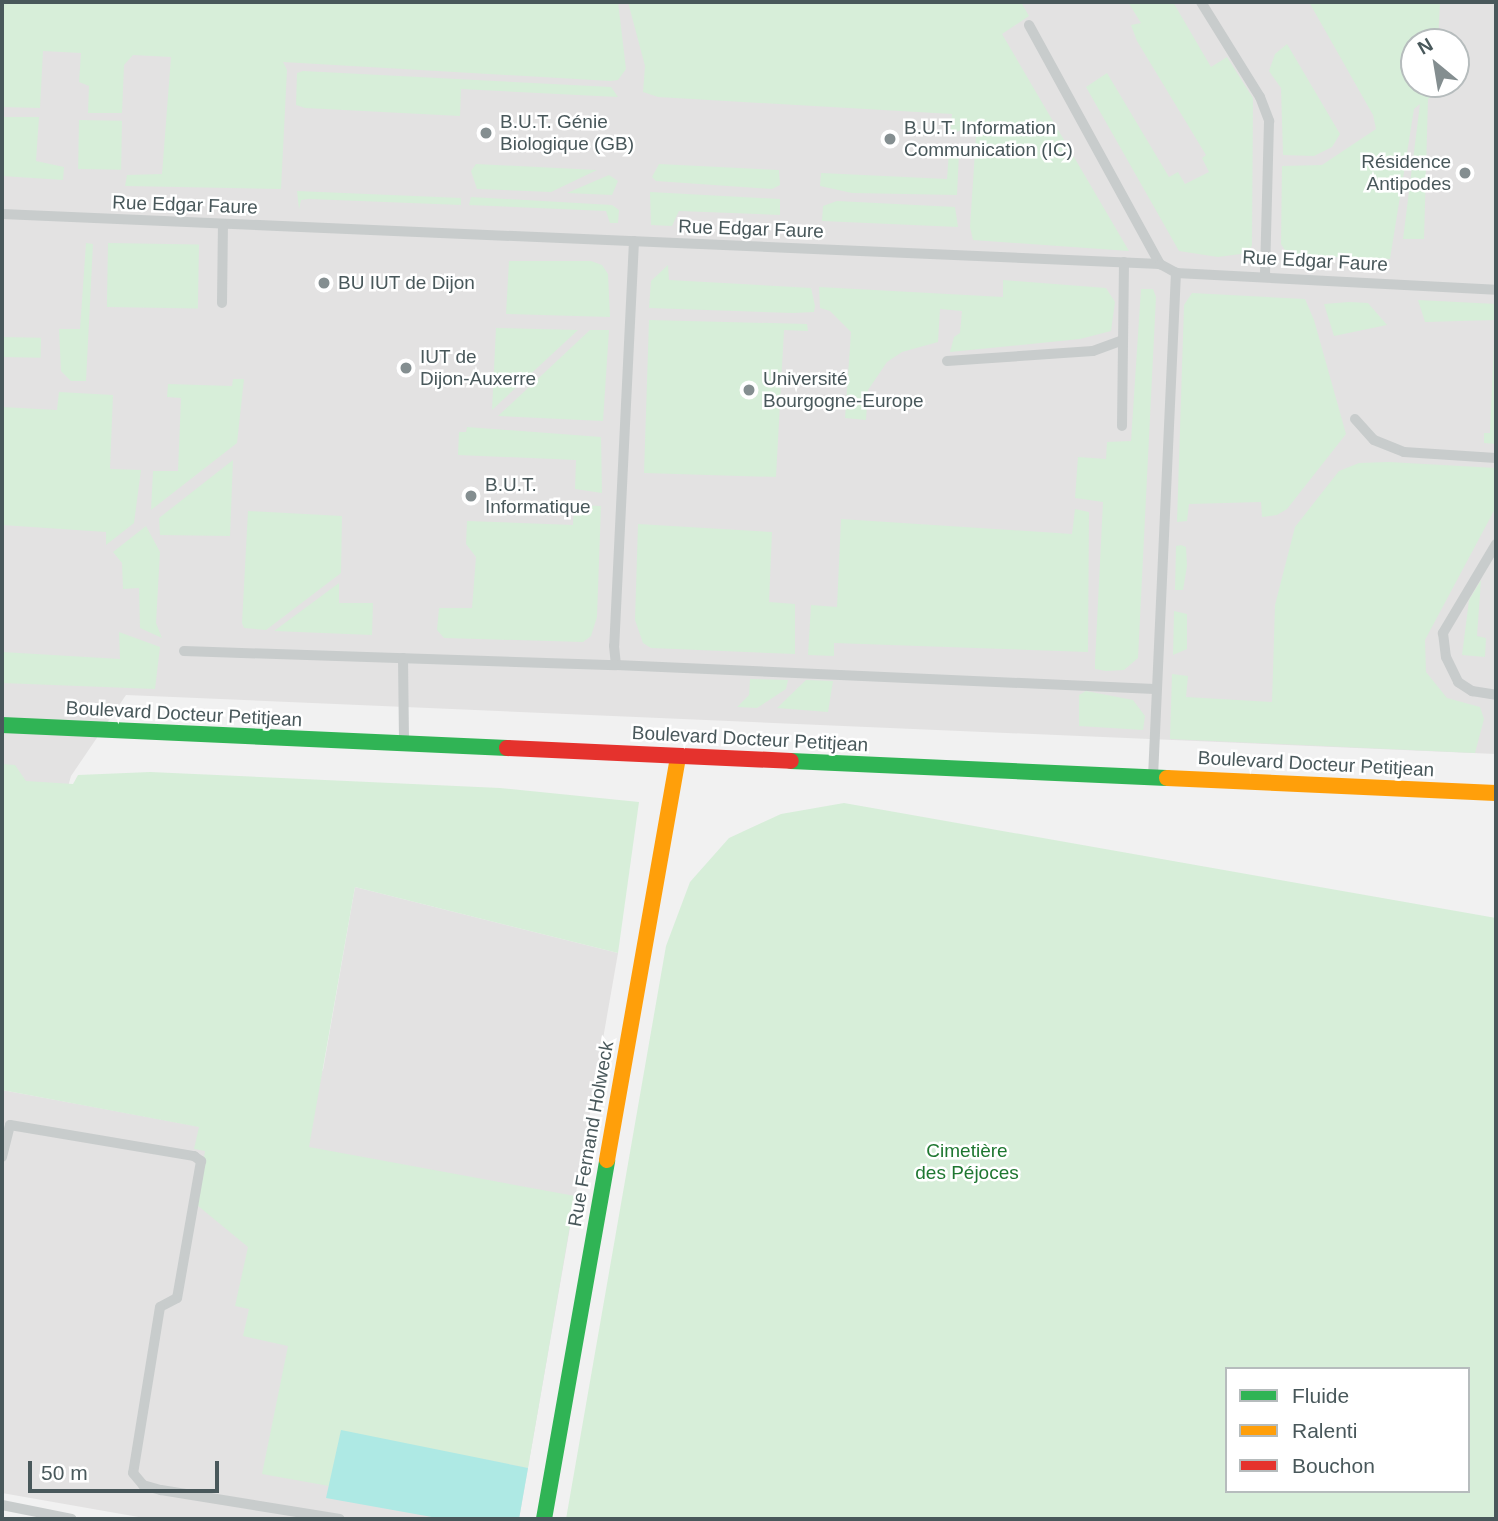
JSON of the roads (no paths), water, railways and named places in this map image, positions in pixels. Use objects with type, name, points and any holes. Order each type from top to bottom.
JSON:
[{"type":"main road","name":"Boulevard Docteur Petitjean","points":[[2,725],[404,747],[678,756],[1496,793]]},
{"type":"main road","name":"Rue Fernand Holweck","points":[[544,1519],[678,756]]},
{"type":"lane","points":[[1201,2],[1260,97],[1269,121],[1265,276]]},
{"type":"lane","points":[[1029,25],[1160,264]]},
{"type":"lane","name":"Rue Edgar Faure","points":[[2,215],[1124,262],[1160,264],[1176,273],[1496,290]]},
{"type":"lane","points":[[222,303],[223,224]]},
{"type":"lane","points":[[617,665],[614,646],[634,241]]},
{"type":"lane","points":[[1122,426],[1124,262]]},
{"type":"lane","points":[[1153,778],[1154,689],[1176,273]]},
{"type":"lane","points":[[947,361],[1093,351],[1123,340]]},
{"type":"lane","points":[[1355,419],[1374,440],[1404,452],[1496,458]]},
{"type":"lane","points":[[1496,544],[1443,632],[1446,657],[1458,682],[1472,691],[1496,695]]},
{"type":"lane","points":[[184,651],[617,665],[1154,689]]},
{"type":"lane","points":[[403,658],[404,747]]},
{"type":"lane","points":[[2,1157],[10,1125],[194,1156],[201,1161],[177,1297],[160,1307],[133,1473],[144,1485],[161,1490],[340,1519]]},
{"type":"lane","points":[[2,1505],[72,1519]]},
{"type":"water","points":[[341,1430],[528,1468],[519,1519],[443,1519],[326,1498]]},
{"type":"place","name":"B.U.T. Génie Biologique (GB)","points":[[486,133]]},
{"type":"place","name":"B.U.T. Information Communication (IC)","points":[[890,139]]},
{"type":"place","name":"Résidence Antipodes","points":[[1465,173]]},
{"type":"place","name":"BU IUT de Dijon","points":[[324,283]]},
{"type":"place","name":"IUT de Dijon-Auxerre","points":[[406,368]]},
{"type":"place","name":"Université Bourgogne-Europe","points":[[749,390]]},
{"type":"place","name":"B.U.T. Informatique","points":[[471,496]]},
{"type":"park label","name":"Cimetière des Péjoces","points":[[967,1162]]}]
